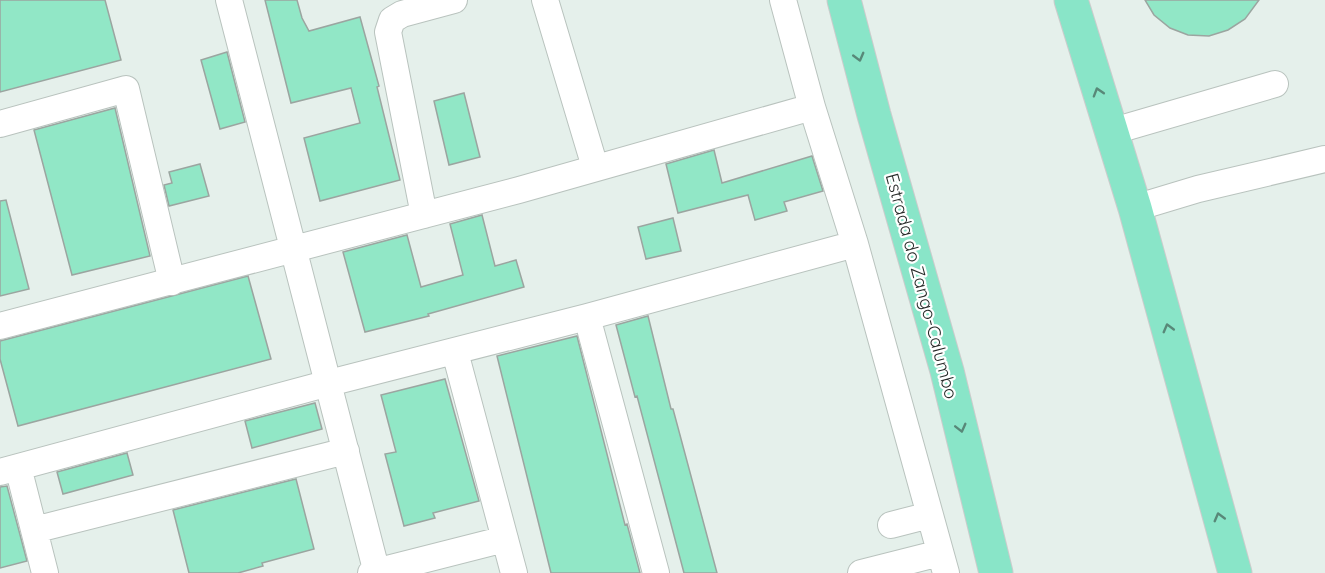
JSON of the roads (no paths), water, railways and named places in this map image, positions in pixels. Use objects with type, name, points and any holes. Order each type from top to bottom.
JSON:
[{"type":"main road","name":"Estrada do Zango-Calumbo","points":[[844,0],[874,115],[947,371],[996,573]]},
{"type":"main road","points":[[1071,0],[1135,208],[1235,573]]},
{"type":"street","points":[[229,0],[329,383],[375,572],[505,539]]},
{"type":"street","points":[[424,215],[388,32],[392,20],[402,14],[454,0]]},
{"type":"street","points":[[545,0],[595,167]]},
{"type":"street","points":[[783,0],[812,106],[857,252],[943,563],[861,573]]},
{"type":"street","points":[[1110,132],[1275,84]]},
{"type":"street","points":[[0,124],[126,89],[172,282]]},
{"type":"street","points":[[0,326],[424,215],[812,106]]},
{"type":"street","points":[[1135,208],[1198,189],[1325,159]]},
{"type":"street","points":[[823,270],[857,252]]},
{"type":"street","points":[[45,573],[34,530],[9,469],[329,383],[587,317],[857,252]]},
{"type":"street","points":[[587,317],[656,573]]},
{"type":"street","points":[[454,352],[514,573]]},
{"type":"street","points":[[34,530],[346,451]]},
{"type":"street","points":[[891,525],[930,515]]}]
